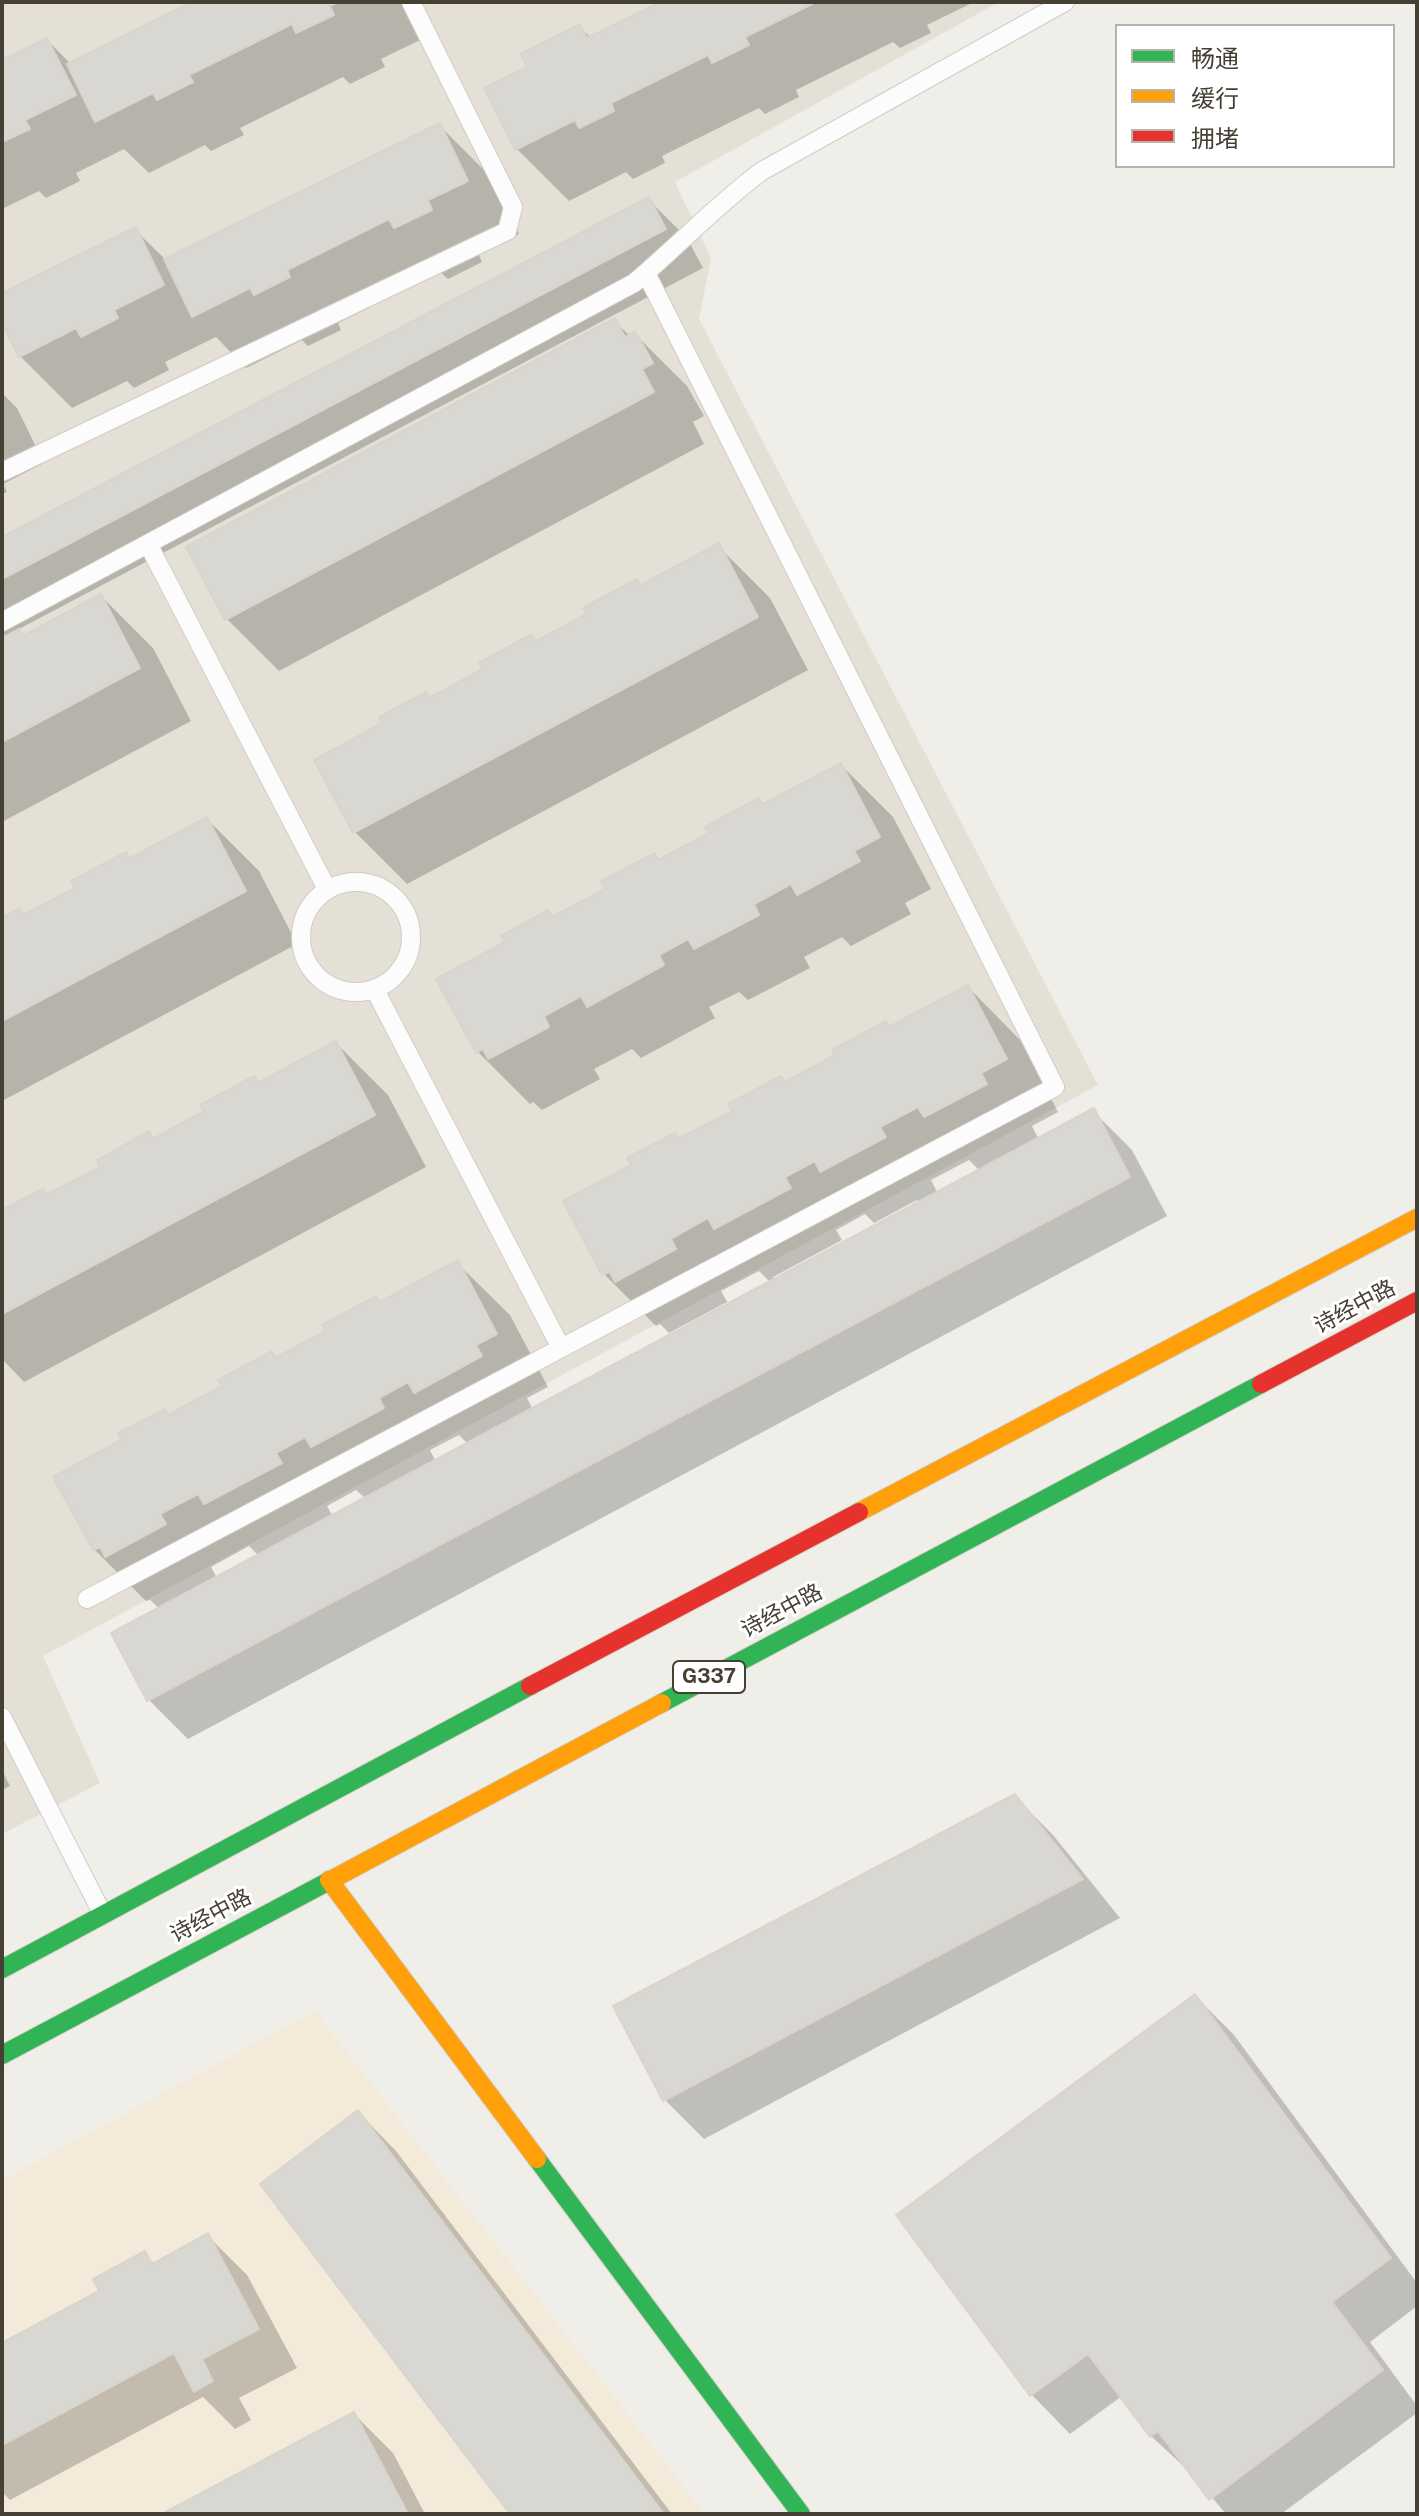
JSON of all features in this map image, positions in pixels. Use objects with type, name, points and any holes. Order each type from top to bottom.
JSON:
[{"type":"main road","points":[[2,1969],[530,1686],[1417,1218]]},
{"type":"main road","name":"诗经中路","points":[[2,2055],[1417,1301]]},
{"type":"main road","points":[[329,1880],[801,2514]]},
{"type":"lane","points":[[2,472],[507,231],[513,207],[411,2]]},
{"type":"lane","points":[[2,622],[634,283],[724,199],[762,171],[1065,2]]},
{"type":"lane","points":[[87,1599],[1055,1087],[646,273]]},
{"type":"lane","points":[[148,544],[327,889]]},
{"type":"lane","points":[[349,882],[373,883],[393,895],[407,915],[412,936],[407,959],[394,977],[375,990],[353,993],[331,987],[315,976],[305,960],[300,942],[302,923],[309,905],[327,889],[349,882]]},
{"type":"lane","points":[[375,990],[561,1348]]},
{"type":"lane","points":[[2,1717],[103,1915]]},
{"type":"shaded area","points":[[2,2],[999,2],[675,182],[711,258],[699,319],[1098,1085],[43,1656],[100,1783],[2,1834]]},
{"type":"shaded area","points":[[315,2011],[705,2514],[2,2514],[2,2180]]},
{"type":"building","points":[[192,2],[338,2],[330,6],[334,15],[296,33],[292,24],[189,75],[193,82],[157,100],[153,93],[95,122],[67,64]]},
{"type":"building","points":[[660,2],[816,2],[745,37],[749,45],[712,63],[708,55],[611,103],[614,111],[579,128],[575,120],[515,150],[484,88],[527,67],[521,54],[580,24],[587,38]]},
{"type":"building","points":[[47,38],[76,95],[25,120],[30,129],[2,142],[2,60]]},
{"type":"building","points":[[440,123],[468,181],[428,200],[432,210],[394,228],[389,219],[287,270],[290,277],[254,295],[250,288],[192,317],[164,259]]},
{"type":"building","points":[[649,197],[666,229],[2,579],[2,537]]},
{"type":"building","points":[[136,227],[164,285],[114,310],[118,318],[81,337],[76,328],[19,357],[2,323],[2,293]]},
{"type":"building","points":[[615,318],[625,337],[635,331],[653,363],[642,369],[654,392],[225,620],[186,547]]},
{"type":"building","points":[[719,543],[758,617],[353,833],[314,760],[382,723],[379,717],[426,692],[429,698],[483,669],[479,663],[532,634],[536,641],[587,614],[583,608],[637,579],[641,585]]},
{"type":"building","points":[[101,594],[140,668],[2,742],[2,638],[19,629],[23,636]]},
{"type":"building","points":[[841,763],[880,837],[854,851],[860,861],[797,895],[791,884],[754,904],[759,915],[694,949],[688,939],[659,955],[664,965],[587,1007],[581,996],[544,1016],[549,1027],[488,1059],[483,1049],[476,1053],[436,979],[505,942],[501,936],[548,910],[552,917],[605,889],[601,881],[655,853],[658,860],[709,833],[705,827],[759,798],[763,804]]},
{"type":"building","points":[[207,817],[246,891],[2,1021],[2,918],[20,908],[24,915],[75,888],[71,881],[126,852],[129,859]]},
{"type":"building","points":[[968,985],[1007,1059],[981,1073],[987,1084],[924,1117],[918,1107],[880,1127],[886,1137],[820,1172],[815,1161],[785,1177],[791,1188],[714,1229],[708,1218],[671,1239],[676,1249],[615,1282],[610,1272],[602,1275],[563,1201],[631,1165],[627,1158],[675,1133],[678,1139],[732,1111],[728,1104],[781,1076],[785,1082],[835,1055],[832,1050],[886,1021],[889,1027]]},
{"type":"building","points":[[336,1041],[375,1115],[2,1314],[2,1210],[43,1189],[46,1195],[100,1167],[97,1160],[149,1131],[153,1139],[204,1111],[200,1105],[254,1076],[258,1083]]},
{"type":"building","points":[[1094,1108],[1130,1177],[147,1701],[111,1633]]},
{"type":"building","points":[[458,1260],[497,1334],[476,1345],[482,1356],[414,1393],[408,1382],[379,1398],[384,1408],[311,1447],[305,1437],[276,1453],[282,1463],[204,1504],[198,1494],[160,1514],[166,1524],[105,1557],[100,1547],[93,1550],[53,1477],[121,1440],[118,1433],[165,1409],[168,1415],[222,1386],[218,1380],[272,1351],[275,1358],[326,1331],[322,1325],[376,1296],[380,1302]]},
{"type":"building","points":[[1015,1794],[1083,1879],[663,2101],[613,2006]]},
{"type":"building","points":[[1195,1994],[1391,2258],[1332,2302],[1383,2370],[1209,2500],[1158,2431],[1150,2437],[1088,2354],[1030,2396],[896,2215]]},
{"type":"building","points":[[358,2110],[664,2514],[510,2514],[260,2184]]},
{"type":"building","points":[[208,2233],[259,2329],[202,2359],[213,2381],[194,2392],[174,2353],[2,2445],[2,2343],[99,2291],[93,2279],[145,2251],[152,2264]]},
{"type":"building","points":[[354,2412],[408,2514],[162,2514]]},
{"type":"traffic: fast","points":[[662,1703],[1261,1384]]},
{"type":"traffic: fast","points":[[2,1969],[530,1686]]},
{"type":"traffic: fast","points":[[2,2055],[331,1880]]},
{"type":"traffic: fast","points":[[537,2159],[801,2514]]},
{"type":"traffic: slow","points":[[859,1512],[1417,1218]]},
{"type":"traffic: slow","points":[[331,1880],[662,1703]]},
{"type":"traffic: slow","points":[[329,1880],[537,2159]]},
{"type":"traffic: jam","points":[[1261,1384],[1417,1301]]},
{"type":"traffic: jam","points":[[530,1686],[859,1512]]}]
